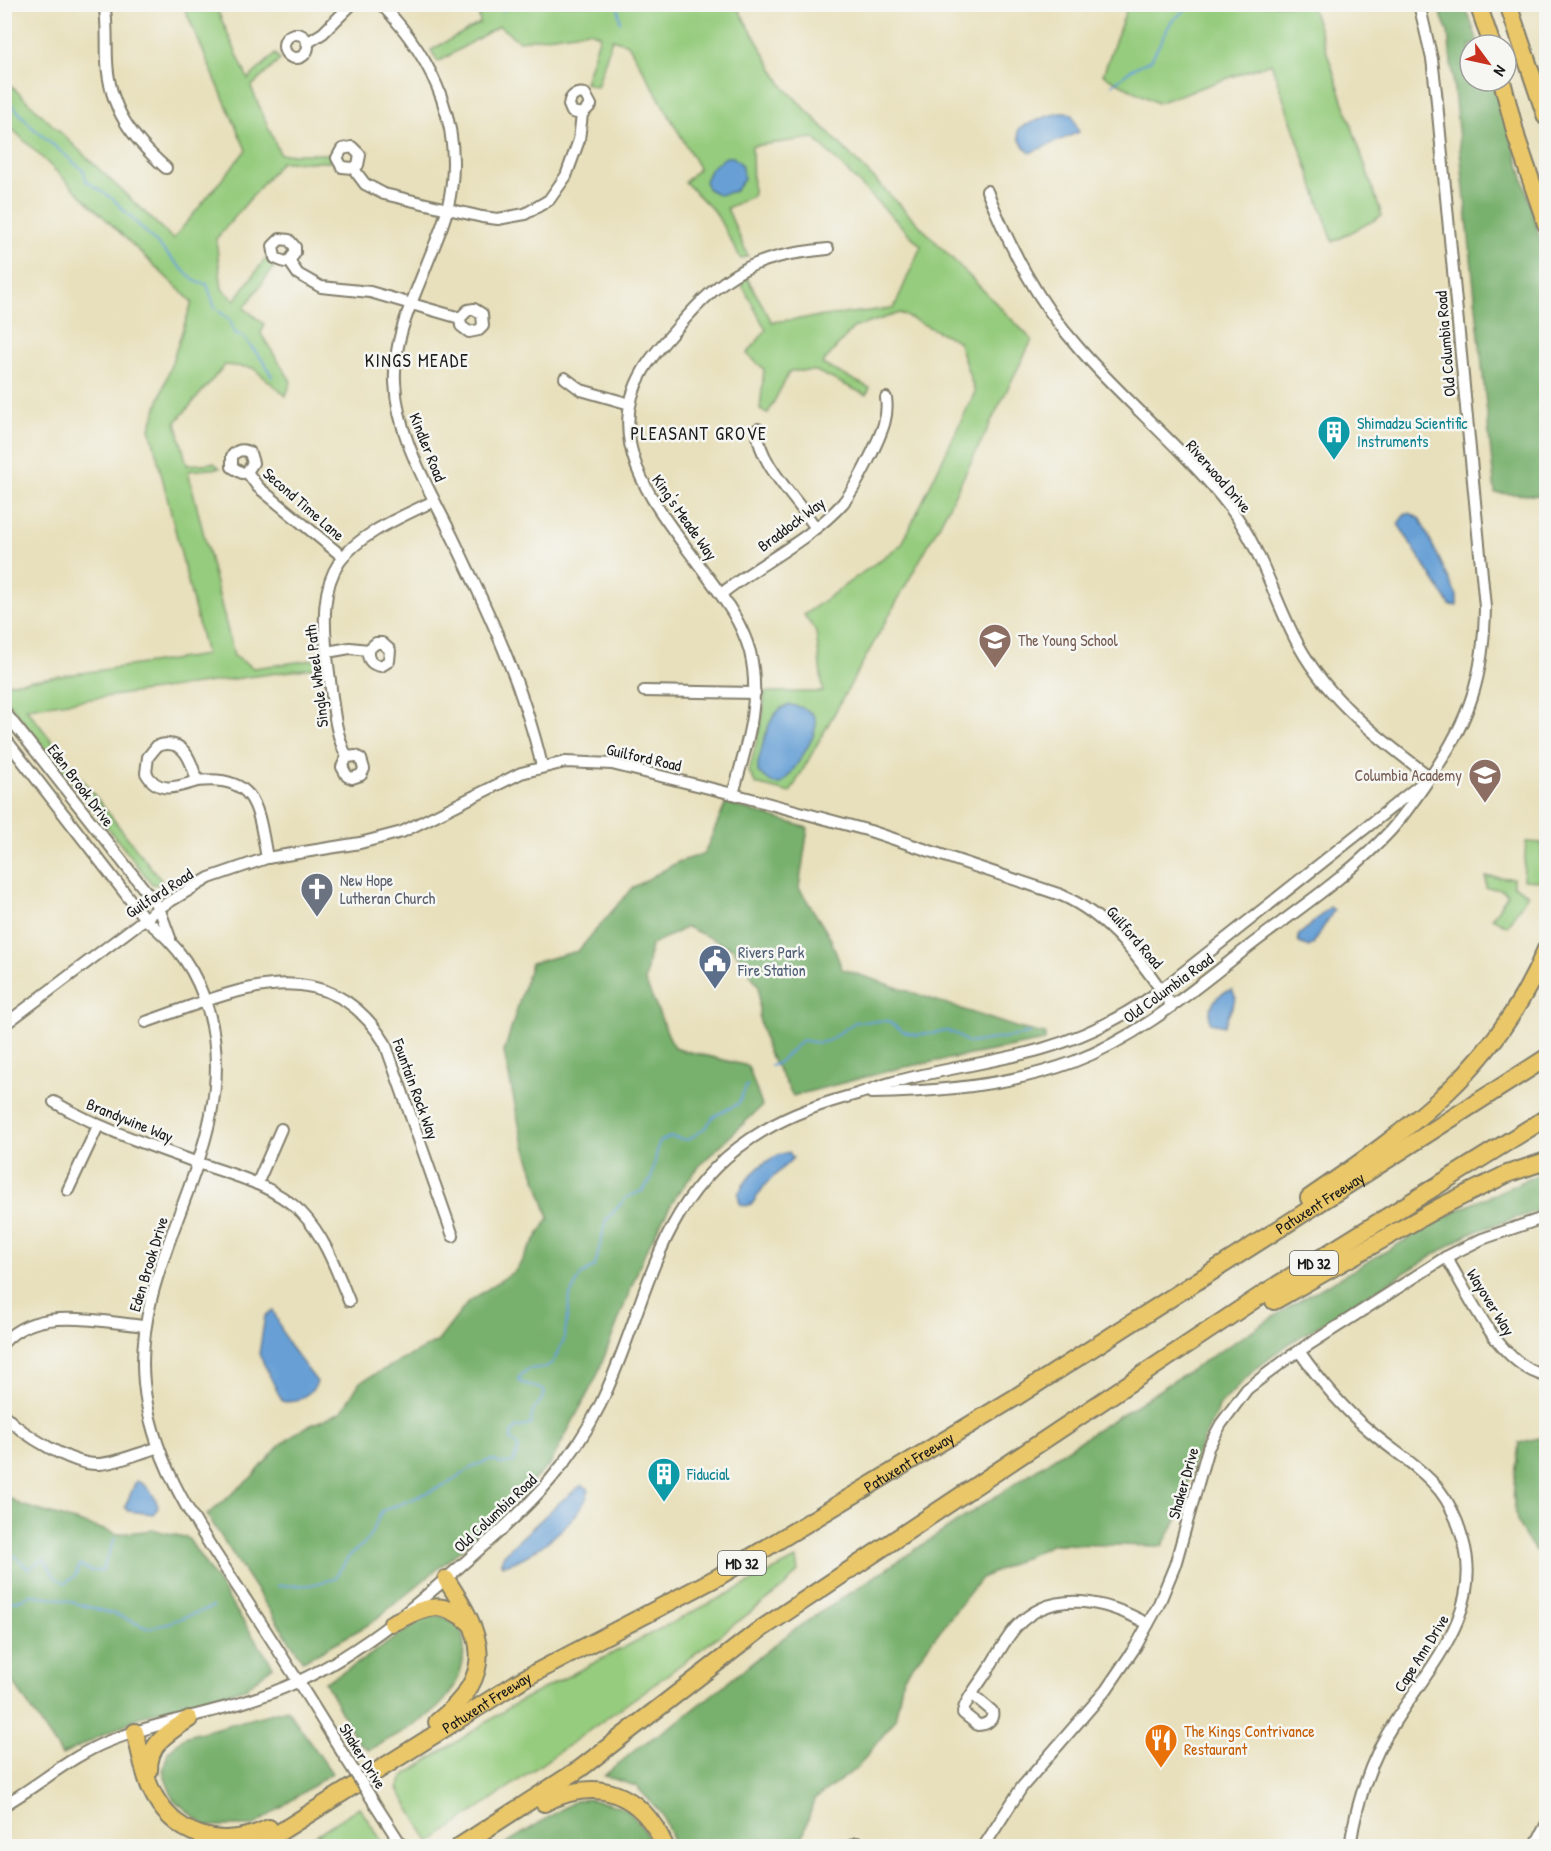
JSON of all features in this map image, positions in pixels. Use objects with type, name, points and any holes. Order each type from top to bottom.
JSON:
[{"type":"highway","points":[[1478,4],[1488,33]]},
{"type":"highway","points":[[1508,4],[1546,117]]},
{"type":"highway","points":[[1523,50],[1546,103]]},
{"type":"highway","points":[[1506,93],[1517,139],[1546,224]]},
{"type":"highway","points":[[1507,93],[1546,202]]},
{"type":"highway","points":[[1094,1349],[1235,1247],[1387,1144],[1437,1104],[1465,1076],[1494,1041],[1529,987],[1546,949]]},
{"type":"highway","name":"Patuxent Freeway","points":[[258,1846],[523,1679],[773,1546],[1094,1349],[1546,1058]]},
{"type":"highway","name":"MD 32","points":[[461,1846],[589,1762],[758,1631],[1084,1412],[1266,1293],[1546,1118]]},
{"type":"highway","points":[[1084,1412],[1440,1207],[1507,1174],[1546,1161]]},
{"type":"highway","points":[[383,1766],[451,1711],[465,1696],[478,1665],[478,1639],[474,1626],[446,1579]]},
{"type":"highway","points":[[392,1623],[434,1606],[455,1612],[474,1626]]},
{"type":"highway","points":[[149,1784],[151,1752],[162,1737],[189,1719]]},
{"type":"highway","points":[[135,1732],[149,1784],[160,1805],[174,1821],[190,1832],[213,1841],[236,1842],[253,1838],[282,1820],[320,1807]]},
{"type":"highway","points":[[461,1846],[554,1798],[584,1789],[604,1791],[632,1803],[653,1824],[665,1846]]},
{"type":"street","points":[[104,4],[107,69],[118,112],[136,140],[166,168]]},
{"type":"street","points":[[307,43],[323,33],[352,4]]},
{"type":"street","name":"Kindler Road","points":[[381,4],[420,50],[448,111],[453,165],[448,208],[398,341],[395,360],[396,400],[408,442],[508,656],[526,707],[542,766]]},
{"type":"street","name":"Old Columbia Road","points":[[859,1094],[891,1093],[994,1082],[1050,1069],[1129,1036],[1172,1006],[1368,852],[1408,810],[1453,743],[1469,712],[1484,655],[1485,607],[1434,81],[1419,4]]},
{"type":"street","points":[[353,168],[359,179],[374,190],[482,218],[498,219],[525,214],[549,200],[572,165],[579,140],[582,114]]},
{"type":"street","name":"Riverwood Drive","points":[[987,191],[1023,271],[1059,325],[1232,510],[1259,555],[1298,644],[1321,681],[1356,719],[1430,777]]},
{"type":"street","name":"King's Meade Way","points":[[733,794],[752,723],[755,693],[752,664],[744,635],[721,594],[637,472],[627,422],[630,404],[642,371],[653,356],[701,301],[723,281],[742,269],[774,257],[828,249]]},
{"type":"street","points":[[290,261],[298,274],[321,287],[370,292],[460,318]]},
{"type":"street","points":[[565,378],[580,390],[630,404]]},
{"type":"street","name":"Braddock Way","points":[[721,594],[815,527],[842,503],[861,476],[886,420],[886,398]]},
{"type":"street","points":[[758,429],[757,439],[765,458],[815,527]]},
{"type":"street","name":"Second Time Lane","points":[[247,472],[258,487],[343,556]]},
{"type":"street","name":"Single Wheel Path","points":[[346,758],[339,738],[323,624],[326,595],[343,556],[367,534],[434,501]]},
{"type":"street","points":[[327,651],[351,648],[368,650]]},
{"type":"street","points":[[644,691],[755,693]]},
{"type":"street","name":"Eden Brook Drive","points":[[4,711],[159,908],[170,939],[191,969],[205,1002],[215,1045],[216,1087],[207,1134],[156,1278],[145,1326],[144,1381],[157,1448],[182,1501],[299,1681]]},
{"type":"street","name":"Eden Brook Drive","points":[[4,737],[145,919],[170,939]]},
{"type":"street","points":[[197,781],[190,757],[179,746],[165,743],[157,746],[148,757],[146,772],[159,786],[171,788],[197,781],[226,780],[248,792],[256,807],[267,858]]},
{"type":"street","name":"Guilford Road","points":[[4,1025],[159,908],[209,878],[267,858],[360,843],[402,832],[521,773],[542,766],[590,761],[612,764],[733,794],[870,831],[1069,898],[1105,921],[1172,1006]]},
{"type":"street","name":"Old Columbia Road","points":[[4,1805],[92,1749],[135,1732],[237,1706],[299,1681],[392,1623],[446,1579],[536,1498],[574,1450],[612,1377],[662,1242],[673,1222],[700,1185],[737,1149],[760,1132],[806,1109],[890,1083],[1016,1056],[1067,1042],[1118,1019],[1161,990],[1430,777]]},
{"type":"street","name":"Fountain Rock Way","points":[[146,1022],[249,987],[290,983],[328,992],[357,1010],[379,1034],[391,1057],[453,1236]]},
{"type":"street","name":"Brandywine Way","points":[[54,1102],[98,1126],[257,1184],[290,1203],[313,1227],[329,1253],[349,1300]]},
{"type":"street","points":[[68,1190],[98,1126]]},
{"type":"street","points":[[257,1184],[281,1129]]},
{"type":"street","name":"Shaker Drive","points":[[984,1846],[1022,1787],[1106,1690],[1148,1624],[1175,1565],[1203,1461],[1221,1424],[1247,1389],[1299,1351],[1446,1257],[1482,1239],[1546,1217]]},
{"type":"street","name":"Wayover Way","points":[[1446,1257],[1500,1344],[1522,1365],[1546,1376]]},
{"type":"street","points":[[4,1342],[21,1328],[49,1320],[94,1321],[145,1326]]},
{"type":"street","name":"Cape Ann Drive","points":[[1299,1351],[1325,1387],[1353,1416],[1439,1489],[1458,1522],[1468,1559],[1467,1591],[1461,1616],[1380,1747],[1363,1791],[1350,1846]]},
{"type":"street","points":[[4,1416],[20,1429],[67,1456],[88,1464],[106,1463],[157,1448]]},
{"type":"street","points":[[973,1695],[1006,1640],[1025,1618],[1038,1610],[1064,1602],[1091,1602],[1118,1610],[1148,1624]]},
{"type":"street","name":"Shaker Drive","points":[[299,1681],[402,1846]]},
{"type":"street","points":[[1535,1846],[1546,1825]]},
{"type":"street","points":[[851,1846],[857,1843],[867,1846]]},
{"type":"green space","points":[[183,5],[215,5],[248,79],[275,54],[280,60],[251,87],[280,154],[330,154],[330,162],[281,162],[216,239],[222,289],[235,300],[266,258],[274,267],[244,308],[264,324],[261,334],[291,381],[286,396],[253,368],[225,365],[176,422],[187,465],[214,463],[220,468],[188,471],[234,656],[253,668],[319,659],[320,667],[26,708],[164,884],[162,885],[152,884],[5,698],[5,684],[206,655],[150,428],[192,302],[5,122],[4,79],[173,239],[246,150]]},
{"type":"green space","points":[[477,5],[736,5],[783,86],[1032,340],[940,524],[790,793],[756,784],[749,772],[763,715],[765,692],[823,692],[816,632],[804,615],[902,544],[975,392],[958,341],[900,313],[853,328],[822,364],[870,388],[866,395],[816,371],[790,371],[768,413],[760,410],[764,369],[747,354],[766,330],[740,281],[747,278],[772,322],[894,308],[921,246],[814,138],[752,146],[753,196],[727,208],[748,256],[741,259],[715,212],[685,182],[699,168],[628,44],[612,39],[597,87],[585,83],[600,35],[589,31],[519,41],[499,26],[438,62],[431,50],[480,23]]},
{"type":"green space","points":[[1128,5],[1311,5],[1382,216],[1333,242],[1271,63],[1157,103],[1103,75]]},
{"type":"green space","points":[[1437,5],[1465,5],[1475,33],[1458,33],[1458,93],[1496,93],[1508,124],[1546,261],[1546,496],[1495,493],[1448,32]]},
{"type":"green space","points":[[726,803],[808,828],[799,888],[830,937],[842,969],[1018,1028],[1045,1034],[1045,1041],[900,1068],[793,1096],[767,1050],[759,1018],[759,987],[734,949],[687,927],[651,945],[645,981],[674,1048],[748,1066],[762,1106],[702,1163],[677,1194],[645,1252],[596,1378],[550,1464],[473,1540],[370,1624],[303,1661],[207,1515],[253,1476],[279,1446],[302,1429],[341,1412],[360,1382],[438,1341],[468,1302],[516,1270],[549,1218],[521,1134],[504,1052],[531,963],[578,951],[632,888],[678,862],[704,854]]},
{"type":"green space","points":[[1526,842],[1542,843],[1540,881],[1523,880]]},
{"type":"green space","points":[[1486,877],[1513,878],[1513,885],[1528,894],[1507,926],[1492,918],[1508,894],[1500,889],[1486,888]]},
{"type":"green space","points":[[1546,1174],[1546,1208],[1468,1234],[1290,1343],[1253,1371],[1220,1405],[1197,1453],[1177,1520],[1162,1546],[1053,1544],[981,1578],[903,1678],[895,1720],[858,1767],[814,1800],[800,1846],[675,1846],[662,1814],[636,1786],[604,1776],[640,1746],[679,1721],[792,1631],[1075,1444],[1292,1305],[1458,1210],[1537,1175]]},
{"type":"green space","points":[[1546,1436],[1546,1561],[1532,1547],[1523,1533],[1514,1507],[1514,1493],[1519,1443]]},
{"type":"green space","points":[[5,1495],[21,1505],[118,1534],[154,1530],[188,1538],[273,1666],[246,1688],[144,1715],[62,1755],[5,1670]]},
{"type":"green space","points":[[796,1559],[798,1572],[784,1587],[652,1686],[430,1843],[398,1789],[404,1776],[516,1703]]},
{"type":"green space","points":[[441,1616],[456,1624],[463,1636],[461,1669],[454,1686],[445,1700],[418,1723],[369,1750],[358,1742],[325,1682],[352,1667],[426,1617]]},
{"type":"green space","points":[[287,1709],[332,1773],[253,1826],[206,1826],[173,1799],[163,1771],[168,1752],[184,1737]]},
{"type":"green space","points":[[587,1799],[612,1804],[628,1812],[635,1818],[653,1846],[502,1846],[575,1801]]},
{"type":"green space","points":[[359,1807],[385,1846],[299,1846]]},
{"type":"water","points":[[1065,112],[1072,114],[1079,132],[1030,153],[1021,142],[1018,135],[1019,128],[1047,116]]},
{"type":"water","points":[[726,157],[733,157],[741,164],[744,179],[735,191],[719,195],[708,189],[705,181],[711,168]]},
{"type":"water","points":[[1410,513],[1420,519],[1457,596],[1457,606],[1450,605],[1398,524],[1404,515]]},
{"type":"water","points":[[791,705],[810,712],[816,723],[815,729],[809,745],[791,773],[781,784],[774,784],[758,772],[758,763],[772,719],[783,707]]},
{"type":"water","points":[[1330,907],[1334,910],[1313,944],[1309,947],[1299,943],[1298,936]]},
{"type":"water","points":[[1232,990],[1236,998],[1224,1026],[1210,1023],[1210,1011],[1214,1001],[1222,994]]},
{"type":"water","points":[[789,1152],[793,1158],[765,1185],[752,1204],[746,1206],[740,1204],[738,1194],[753,1173],[766,1162]]},
{"type":"water","points":[[273,1310],[288,1344],[317,1382],[307,1394],[297,1400],[282,1401],[259,1354],[265,1316]]},
{"type":"water","points":[[136,1481],[147,1488],[156,1499],[158,1508],[153,1514],[128,1511],[125,1507]]},
{"type":"water","points":[[582,1485],[589,1489],[586,1500],[568,1524],[527,1556],[503,1565],[501,1562],[505,1553],[560,1502]]},
{"type":"waterway","points":[[503,11],[505,4]]},
{"type":"waterway","points":[[618,4],[620,22]]},
{"type":"waterway","points":[[1112,85],[1132,69],[1151,60],[1171,22],[1185,10],[1198,4]]},
{"type":"waterway","points":[[4,96],[33,128],[84,171],[86,181],[113,199],[188,275],[199,283],[207,284],[215,308],[230,320],[235,333],[243,337],[265,363],[272,377]]},
{"type":"waterway","points":[[771,1066],[778,1063],[802,1040],[818,1043],[828,1041],[855,1022],[888,1021],[904,1032],[916,1035],[947,1031],[956,1034],[968,1043],[1029,1034]]},
{"type":"waterway","points":[[277,1586],[310,1585],[334,1579],[350,1555],[367,1541],[382,1511],[452,1481],[480,1464],[493,1460],[501,1464],[513,1462],[519,1448],[511,1440],[511,1434],[516,1428],[531,1425],[534,1409],[545,1393],[543,1389],[520,1382],[519,1377],[528,1369],[546,1367],[553,1362],[564,1340],[570,1296],[580,1276],[595,1266],[606,1220],[627,1197],[642,1191],[651,1180],[659,1142],[670,1137],[688,1140],[706,1127],[714,1116],[738,1104],[747,1085]]},
{"type":"waterway","points":[[4,1556],[6,1554],[15,1556],[28,1569],[44,1559],[55,1577],[65,1583],[75,1576],[80,1565],[91,1571],[102,1571],[115,1538]]},
{"type":"waterway","points":[[4,1601],[16,1601],[31,1595],[57,1598],[117,1615],[147,1628],[213,1607]]},
{"type":"place","name":"Shimadzu Scientific Instruments","points":[[1334,461]]},
{"type":"place","name":"The Young School","points":[[995,669]]},
{"type":"place","name":"Columbia Academy","points":[[1485,804]]},
{"type":"place","name":"New Hope Lutheran Church","points":[[317,918]]},
{"type":"place","name":"Rivers Park Fire Station","points":[[715,990]]},
{"type":"place","name":"Fiducial","points":[[664,1503]]},
{"type":"place","name":"The Kings Contrivance Restaurant","points":[[1161,1769]]},
{"type":"district","name":"KINGS MEADE","points":[[417,360]]},
{"type":"district","name":"PLEASANT GROVE","points":[[699,433]]}]
